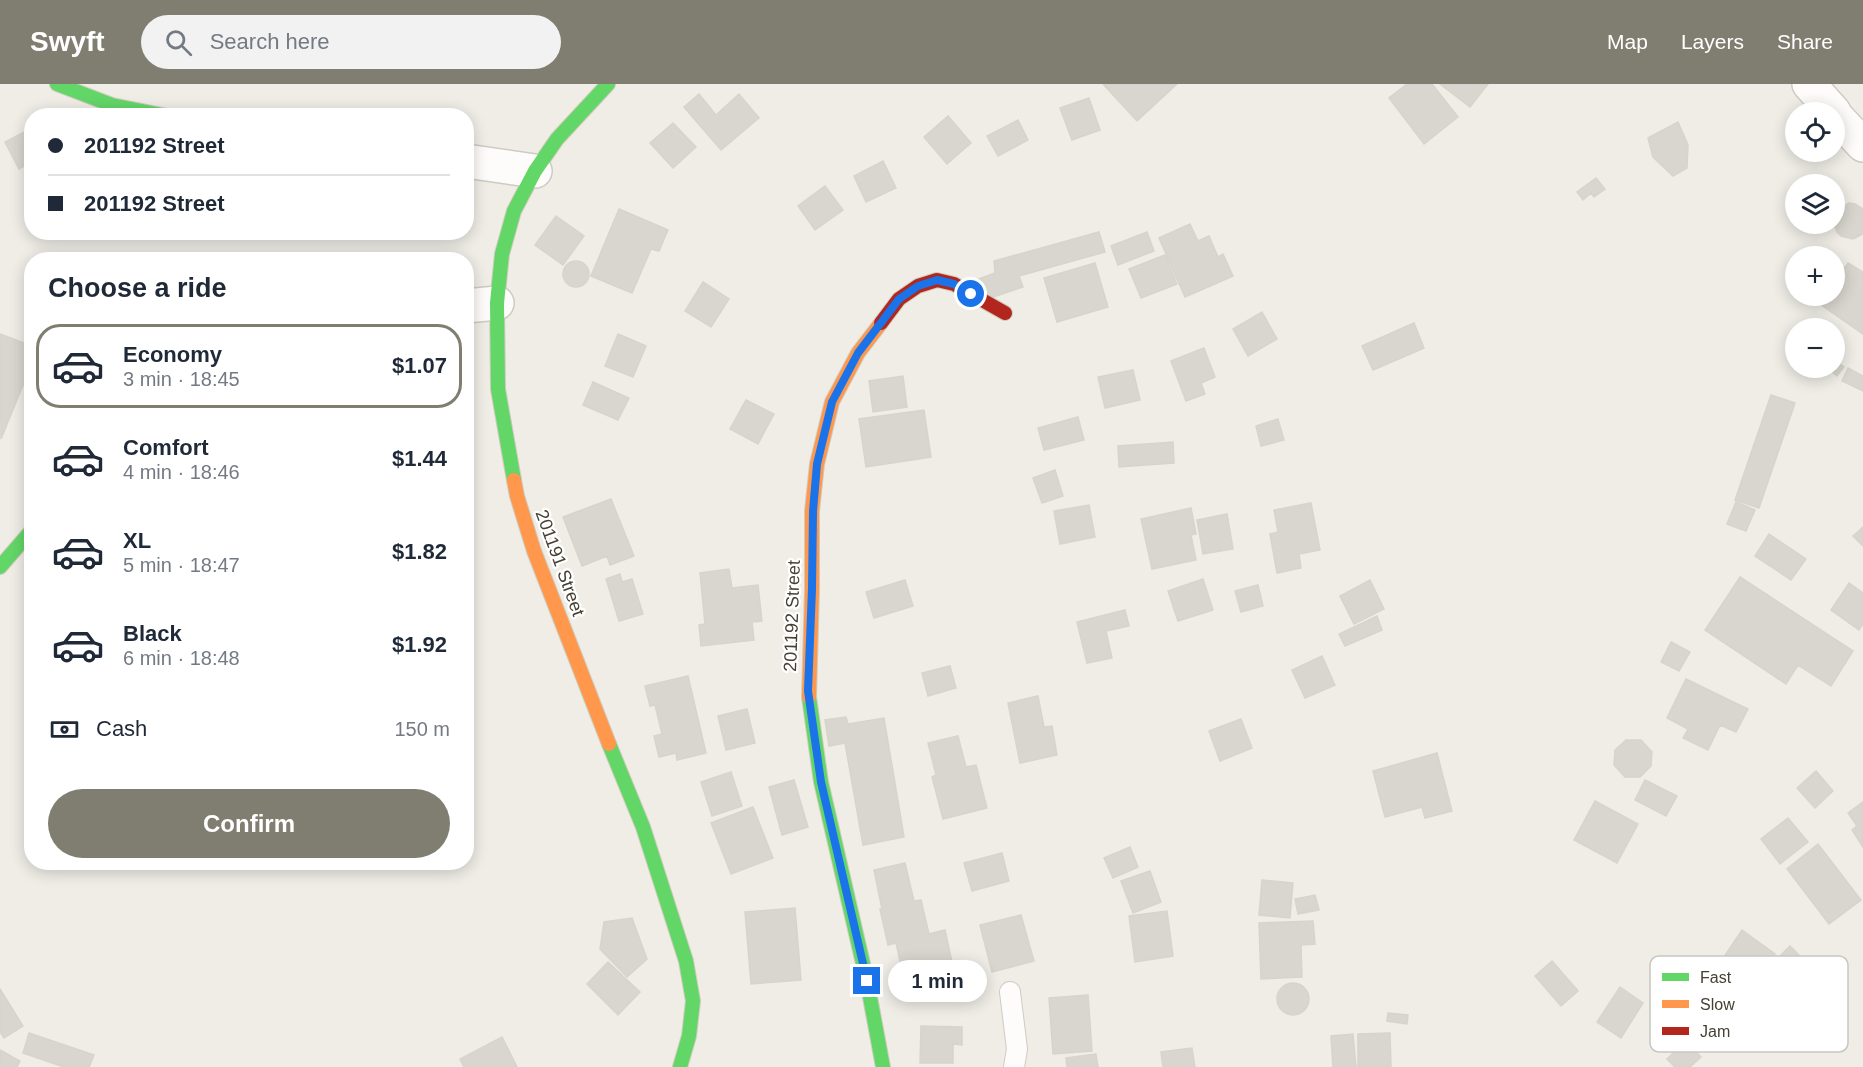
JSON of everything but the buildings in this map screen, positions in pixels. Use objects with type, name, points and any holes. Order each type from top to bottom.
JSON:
[{"type":"street","points":[[57,84],[112,105],[127,108]]},
{"type":"street","name":"201191 Street","points":[[608,84],[557,140],[535,171],[514,211],[502,254],[482,305],[517,496],[538,561],[625,787],[643,827],[686,961],[693,1001],[689,1036],[681,1067]]},
{"type":"street","points":[[1809,84],[1825,102]]},
{"type":"street","points":[[1845,125],[1863,145]]},
{"type":"street","points":[[474,162],[535,171]]},
{"type":"street","name":"201192 Street","points":[[884,1067],[867,981],[821,782],[808,691],[813,511],[817,464],[832,402],[858,353],[899,299],[918,286],[937,280],[954,284],[1005,313]]},
{"type":"street","points":[[0,567],[24,539]]},
{"type":"lane","points":[[1010,992],[1017,1049],[1014,1067]]},
{"type":"traffic: fast","points":[[57,84],[112,105],[127,108]]},
{"type":"traffic: fast","points":[[514,480],[498,389],[497,303],[502,254],[514,211],[535,171],[557,139],[608,84]]},
{"type":"traffic: fast","points":[[0,567],[24,539]]},
{"type":"traffic: fast","points":[[809,697],[821,782],[867,981],[883,1067]]},
{"type":"traffic: fast","points":[[609,744],[643,827],[686,961],[693,1001],[689,1036],[680,1067]]},
{"type":"traffic: slow","points":[[809,697],[812,511],[817,464],[832,402],[858,353],[881,323]]},
{"type":"traffic: slow","points":[[514,480],[534,551],[609,744]]},
{"type":"traffic: jam","points":[[881,323],[899,299],[918,286],[937,280],[954,284],[1005,313]]},
{"type":"route","points":[[867,981],[821,782],[808,691],[813,511],[817,464],[832,402],[858,353],[899,299],[918,286],[937,280],[954,284],[971,294]]}]
